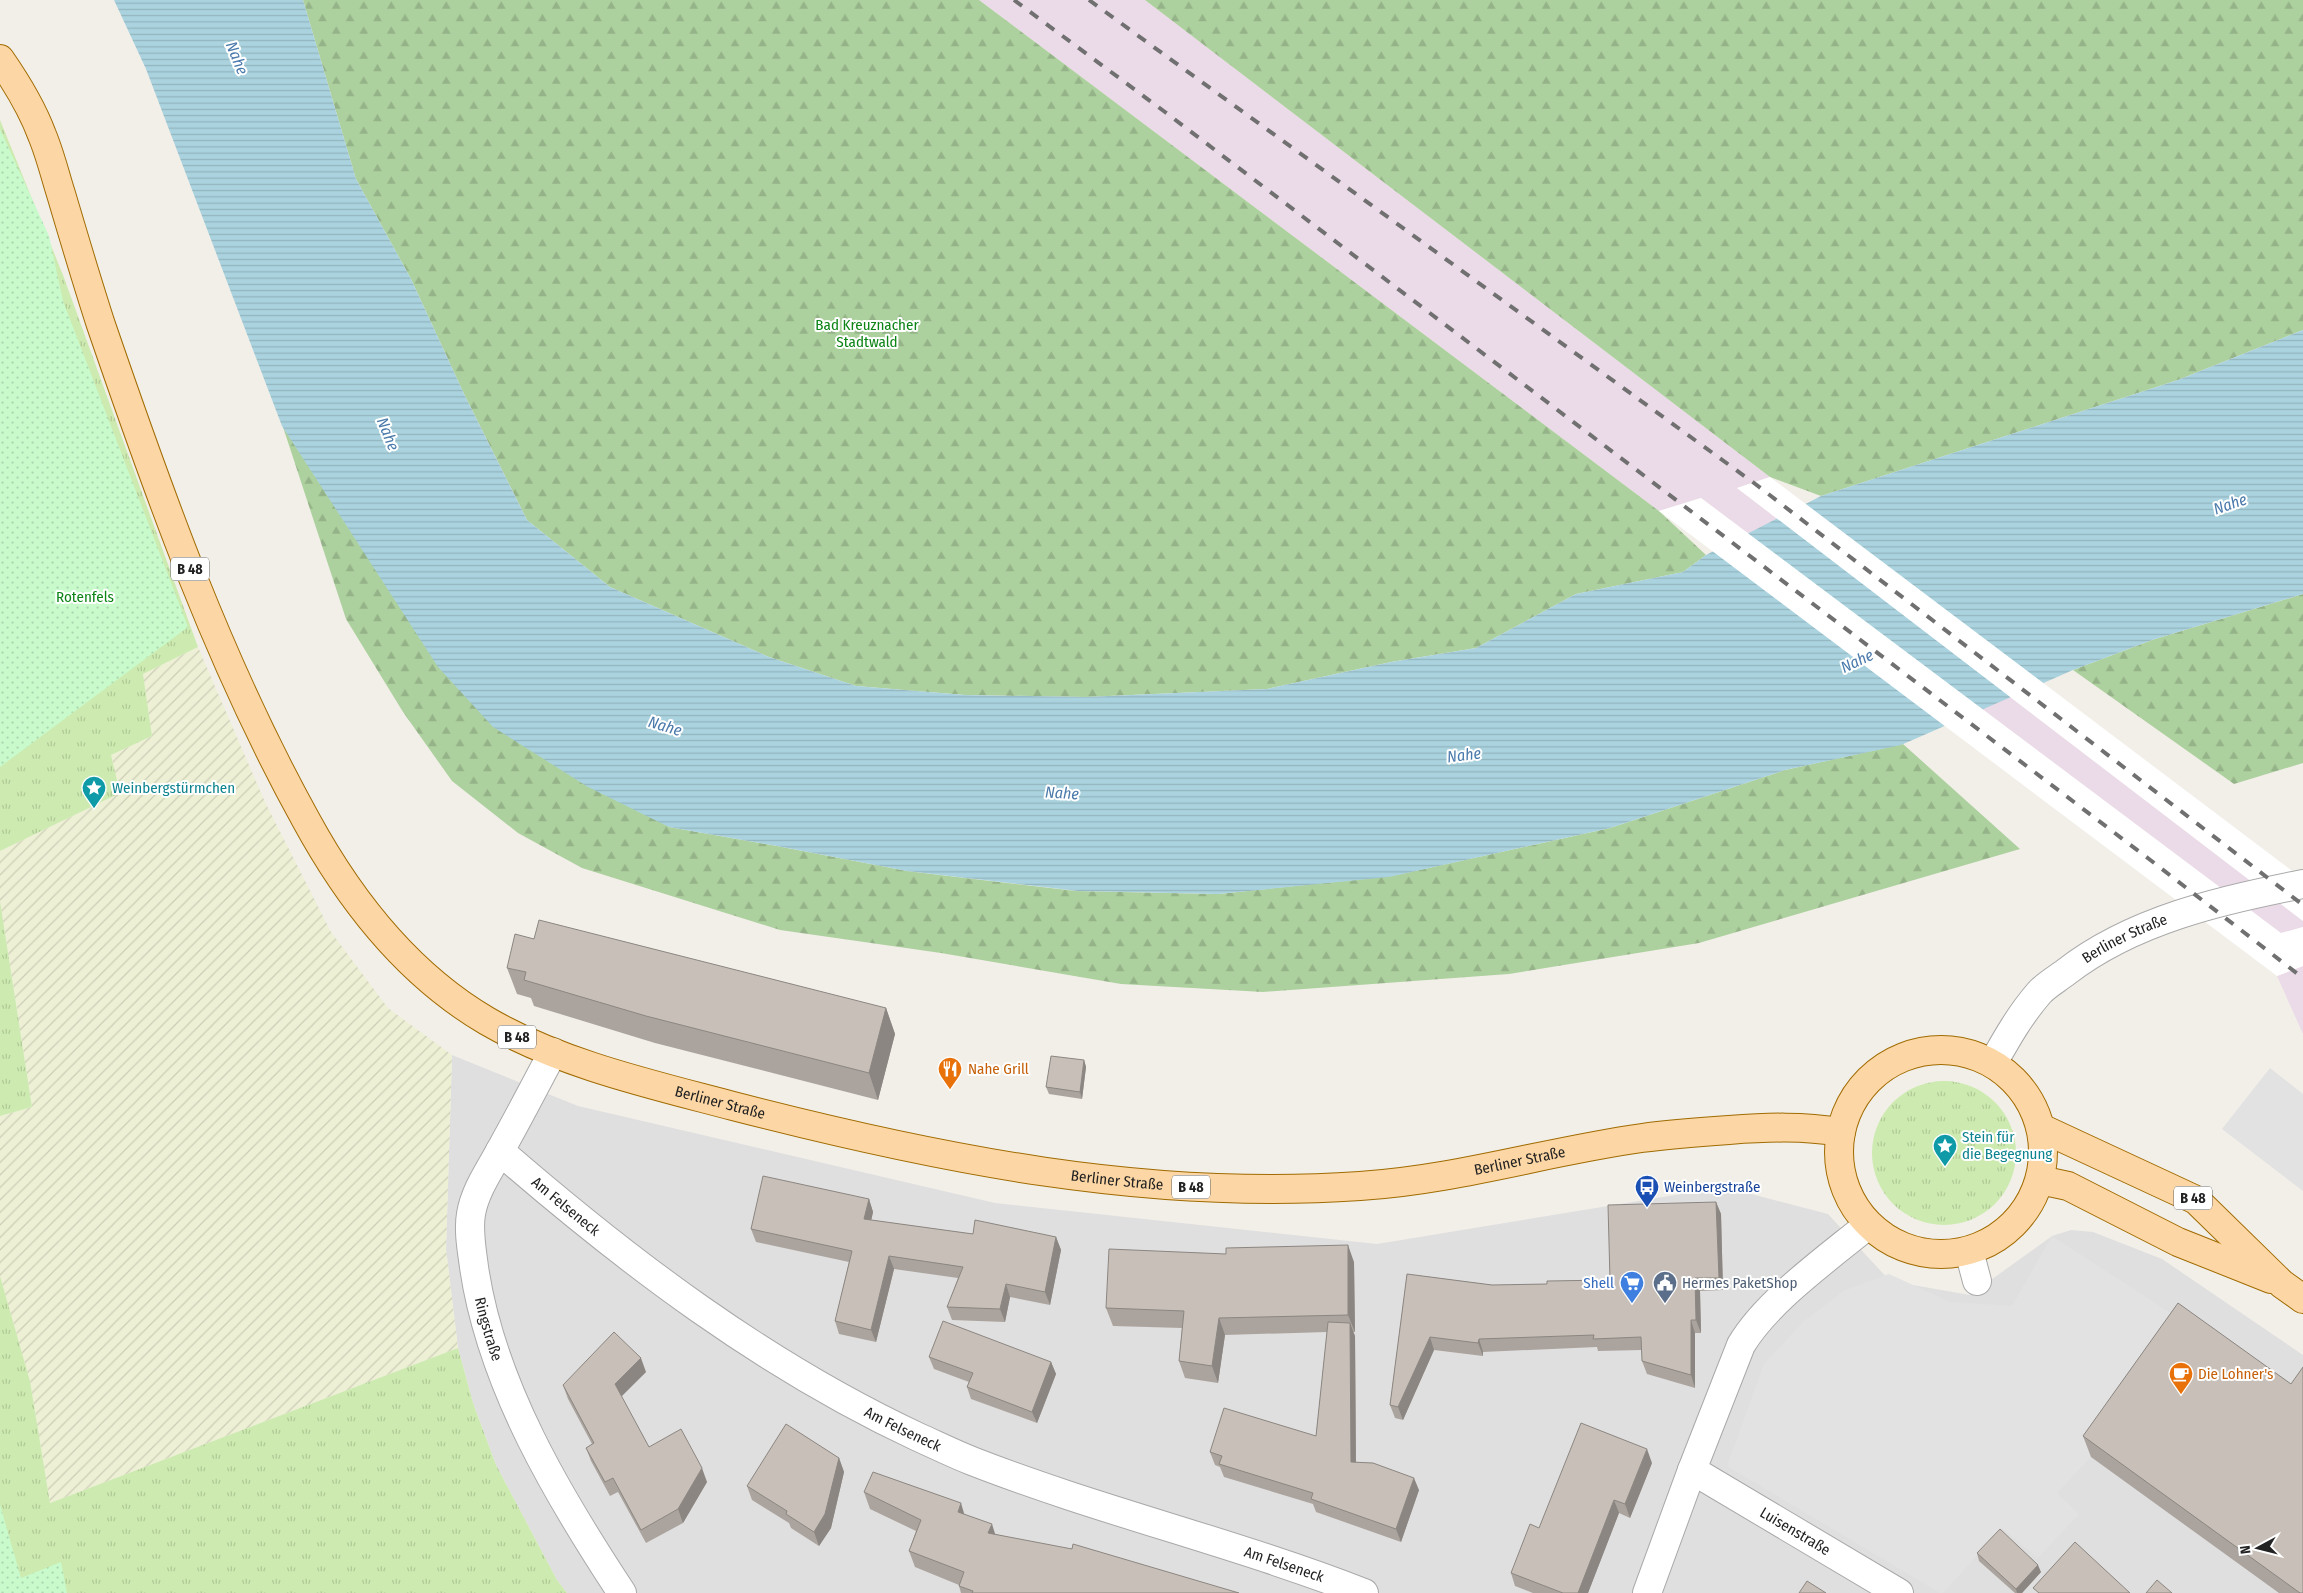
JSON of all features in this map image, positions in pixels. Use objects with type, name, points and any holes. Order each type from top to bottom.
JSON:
[{"type":"main road","name":"B 48","points":[[0,59],[14,80],[42,133],[99,318],[157,485],[195,580],[243,694],[306,821],[340,876],[371,920],[406,957],[447,994],[483,1019],[553,1052]]},
{"type":"main road","points":[[1944,1050],[1967,1053],[1993,1063],[2026,1094],[2041,1128],[2040,1180],[2027,1209],[2012,1227],[1992,1242],[1969,1252],[1942,1255],[1916,1252],[1890,1242],[1868,1225],[1853,1205],[1843,1182],[1838,1157],[1841,1132],[1848,1109],[1860,1089],[1877,1072],[1898,1059],[1920,1052],[1944,1050]]},
{"type":"main road","name":"Berliner Straße","points":[[553,1052],[684,1093],[885,1144],[987,1164],[1170,1187],[1243,1189],[1362,1186],[1422,1180],[1639,1138],[1784,1126],[1841,1132]]},
{"type":"main road","name":"B 48","points":[[2041,1128],[2196,1200],[2292,1291]]},
{"type":"main road","name":"B 48","points":[[2040,1180],[2068,1186],[2178,1242],[2292,1291]]},
{"type":"street","name":"Berliner Straße","points":[[1993,1063],[2014,1024],[2040,992],[2099,948],[2141,929],[2195,909],[2242,895],[2303,884]]},
{"type":"street","name":"Ringstraße","points":[[553,1052],[482,1182],[471,1214],[471,1247],[487,1329],[528,1434],[579,1525],[622,1593]]},
{"type":"street","name":"Am Felseneck","points":[[500,1151],[554,1199],[720,1325],[806,1379],[888,1422],[971,1461],[1071,1496],[1232,1546],[1364,1593]]},
{"type":"street","points":[[1648,1593],[1692,1470],[1741,1345],[1752,1326],[1778,1301],[1868,1225]]},
{"type":"street","points":[[1969,1252],[1977,1281]]},
{"type":"street","name":"Luisenstraße","points":[[1692,1470],[1899,1593]]},
{"type":"shaded area","points":[[979,0],[1145,0],[1770,477],[1737,488],[2303,921],[2303,927],[2281,934],[1701,498],[1659,511]]},
{"type":"shaded area","points":[[2303,966],[2303,1034],[2277,976]]},
{"type":"shaded area","points":[[452,1055],[578,1106],[995,1203],[1377,1244],[1724,1187],[1828,1214],[1890,1281],[1970,1295],[2052,1236],[2071,1230],[2093,1232],[2162,1259],[2303,1355],[2303,1593],[567,1593],[557,1580],[496,1465],[473,1403],[458,1348],[446,1249]]},
{"type":"shaded area","points":[[2270,1068],[2303,1094],[2303,1191],[2222,1129]]},
{"type":"shaded area","points":[[2052,1236],[2186,1323],[2091,1457],[2057,1493],[2079,1514],[2038,1558],[2002,1528],[1943,1593],[1940,1593],[1727,1466],[1764,1364],[1804,1321],[1845,1290],[1889,1274],[1950,1302],[2012,1306]]},
{"type":"green space","name":"Bad Kreuznacher Stadtwald","points":[[303,0],[979,0],[1659,511],[1706,555],[1683,572],[1576,594],[1476,648],[1391,662],[1267,689],[1086,697],[965,695],[856,686],[769,657],[610,587],[527,520],[465,396],[411,279],[356,179]]},
{"type":"green space","points":[[1145,0],[2303,0],[2303,330],[2178,380],[1821,496],[1770,477]]},
{"type":"green space","name":"Rotenfels","points":[[0,120],[63,275],[198,647],[143,674],[152,736],[111,755],[120,793],[0,851]]},
{"type":"green space","name":"Rotenfels","points":[[0,129],[49,236],[63,301],[188,627],[0,767]]},
{"type":"green space","points":[[283,427],[385,583],[669,827],[907,871],[1076,891],[1218,894],[1392,876],[1610,828],[1785,770],[1903,744],[2020,849],[1699,943],[1509,974],[1263,992],[1121,984],[941,953],[780,930],[582,868],[518,833],[452,781],[403,712],[346,619]]},
{"type":"green space","points":[[2303,594],[2303,763],[2234,784],[2073,670],[2152,640]]},
{"type":"green space","points":[[198,647],[265,802],[331,932],[388,1008],[452,1055],[446,1249],[458,1348],[50,1503],[30,1381],[0,1276],[0,1116],[32,1107],[0,901],[0,851],[120,793],[111,755],[152,736],[143,674]]},
{"type":"green space","points":[[0,901],[32,1107],[0,1116]]},
{"type":"green space","points":[[1944,1081],[1971,1087],[1984,1093],[1995,1102],[2004,1113],[2010,1126],[2016,1153],[2010,1180],[2004,1193],[1995,1204],[1984,1213],[1971,1219],[1944,1225],[1917,1219],[1904,1213],[1893,1204],[1884,1193],[1878,1180],[1872,1153],[1878,1126],[1884,1113],[1893,1102],[1904,1093],[1917,1087]]},
{"type":"green space","points":[[0,1276],[30,1381],[50,1503],[458,1348],[473,1403],[496,1465],[557,1580],[567,1593],[0,1593]]},
{"type":"green space","points":[[0,1505],[21,1578],[61,1562],[67,1593],[0,1593]]},
{"type":"water","name":"Nahe","points":[[114,0],[303,0],[356,179],[411,279],[465,396],[527,520],[610,587],[769,657],[856,686],[965,695],[1086,697],[1267,689],[1391,662],[1476,648],[1576,594],[1683,572],[1706,555],[1821,496],[2178,380],[2303,330],[2303,594],[2152,640],[2073,670],[1901,745],[1785,770],[1610,828],[1389,877],[1218,894],[1078,891],[907,871],[669,827],[588,787],[493,727],[438,667],[282,426],[146,69]]},
{"type":"pier","points":[[1770,477],[2303,879],[2303,921],[1737,488]]},
{"type":"pier","points":[[1701,498],[2281,933],[2303,927],[2303,966],[2277,976],[1659,511]]},
{"type":"building","points":[[539,920],[886,1008],[869,1073],[646,1016],[524,980],[526,972],[507,968],[515,934],[534,939]]},
{"type":"building","points":[[1051,1056],[1084,1060],[1080,1092],[1046,1087]]},
{"type":"building","points":[[763,1176],[869,1199],[864,1219],[973,1234],[975,1220],[1056,1237],[1045,1292],[1006,1284],[1000,1309],[947,1307],[963,1267],[889,1256],[871,1330],[835,1321],[852,1251],[751,1229]]},
{"type":"building","points":[[1716,1202],[1719,1278],[1695,1278],[1696,1320],[1691,1320],[1691,1375],[1642,1361],[1641,1337],[1593,1339],[1594,1335],[1479,1339],[1478,1343],[1430,1337],[1398,1407],[1390,1405],[1407,1274],[1492,1285],[1547,1284],[1547,1281],[1610,1280],[1608,1205]]},
{"type":"building","points":[[1348,1245],[1348,1315],[1219,1318],[1212,1366],[1179,1361],[1184,1311],[1106,1308],[1109,1249],[1226,1254],[1226,1248]]},
{"type":"building","points":[[2178,1303],[2291,1384],[2303,1367],[2303,1593],[2300,1593],[2083,1436]]},
{"type":"building","points":[[943,1321],[1051,1362],[1032,1412],[967,1387],[973,1373],[929,1357]]},
{"type":"building","points":[[1328,1322],[1350,1323],[1351,1462],[1373,1463],[1414,1478],[1396,1529],[1311,1499],[1313,1493],[1219,1464],[1222,1456],[1210,1452],[1224,1408],[1316,1436]]},
{"type":"building","points":[[614,1332],[641,1358],[615,1384],[649,1447],[681,1429],[702,1468],[678,1509],[641,1530],[613,1478],[605,1482],[586,1448],[594,1443],[563,1385]]},
{"type":"building","points":[[1581,1423],[1647,1449],[1625,1504],[1614,1500],[1578,1593],[1563,1593],[1511,1573],[1530,1524],[1539,1528]]},
{"type":"building","points":[[786,1424],[839,1458],[825,1514],[814,1532],[786,1514],[787,1511],[747,1486]]},
{"type":"building","points":[[873,1472],[961,1503],[958,1512],[992,1524],[988,1533],[1072,1549],[1073,1544],[1239,1593],[972,1593],[973,1591],[959,1586],[964,1572],[909,1551],[921,1520],[864,1492]]},
{"type":"building","points":[[2000,1529],[2038,1565],[2016,1589],[1977,1553]]},
{"type":"building","points":[[2075,1542],[2130,1593],[2039,1593],[2033,1588]]},
{"type":"building","points":[[2157,1580],[2172,1593],[2146,1593]]},
{"type":"building","points":[[1807,1581],[1826,1593],[1799,1593]]},
{"type":"railway","points":[[1014,0],[1165,112],[2303,978]]},
{"type":"railway","points":[[1089,0],[1754,483],[2303,905]]},
{"type":"place","name":"Weinbergstürmchen","points":[[94,809]]},
{"type":"place","name":"Nahe Grill","points":[[950,1090]]},
{"type":"place","name":"Stein für die Begegnung","points":[[1945,1167]]},
{"type":"place","name":"Weinbergstraße","points":[[1647,1208]]},
{"type":"place","name":"Shell","points":[[1632,1304]]},
{"type":"place","name":"Hermes PaketShop","points":[[1665,1304]]},
{"type":"place","name":"Die Lohner's","points":[[2181,1395]]}]
